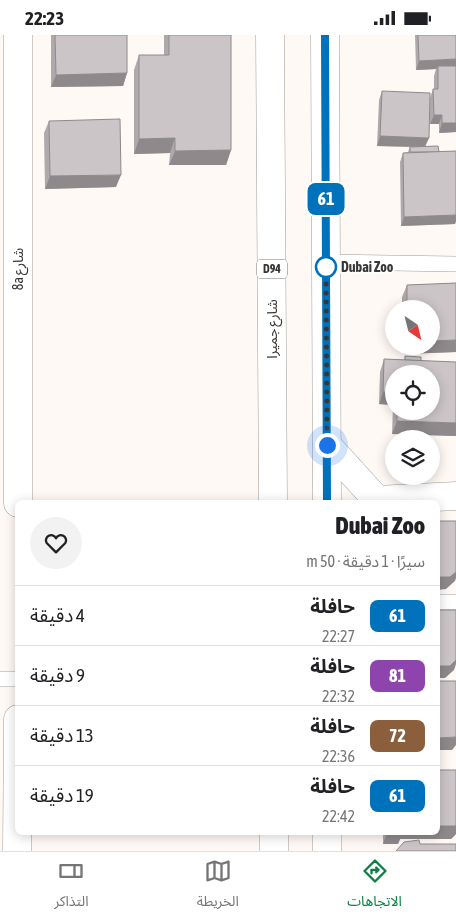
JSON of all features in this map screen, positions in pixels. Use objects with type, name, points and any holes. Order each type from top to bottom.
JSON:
[{"type":"main road","name":"8a شارع","points":[[18,35],[18,500]]},
{"type":"main road","name":"شارع جميرا","points":[[270,35],[273,500]]},
{"type":"main road","points":[[325,35],[327,500]]},
{"type":"main road","points":[[327,445],[375,500]]},
{"type":"main road","points":[[389,500],[456,495]]},
{"type":"main road","points":[[17,835],[17,851]]},
{"type":"main road","points":[[274,835],[274,851]]},
{"type":"main road","points":[[327,835],[327,851]]},
{"type":"lane","points":[[326,262],[456,264]]},
{"type":"lane","points":[[440,602],[456,602]]},
{"type":"lane","points":[[0,679],[15,679]]},
{"type":"building","points":[[55,35],[127,35],[127,73],[56,75]]},
{"type":"building","points":[[169,35],[231,35],[231,150],[175,151],[175,138],[139,139],[139,55],[169,55]]},
{"type":"building","points":[[418,35],[456,35],[456,59],[419,61]]},
{"type":"building","points":[[438,66],[456,66],[456,123],[442,123],[442,115],[434,115],[433,89],[438,89]]},
{"type":"building","points":[[382,91],[430,93],[429,138],[380,136]]},
{"type":"building","points":[[120,119],[121,175],[50,176],[49,121]]},
{"type":"building","points":[[438,146],[439,152],[410,152],[410,147]]},
{"type":"building","points":[[456,151],[456,215],[404,217],[403,153]]},
{"type":"building","points":[[456,283],[456,340],[440,341],[440,300],[407,300],[407,285]]},
{"type":"building","points":[[405,356],[421,357],[421,361],[405,360]]},
{"type":"building","points":[[384,359],[456,362],[456,423],[397,421],[440,420],[440,365],[385,365],[385,392],[383,392]]},
{"type":"building","points":[[440,521],[456,521],[456,572],[450,577],[440,577]]},
{"type":"building","points":[[440,610],[456,610],[456,660],[450,666],[440,666]]},
{"type":"building","points":[[440,681],[456,681],[456,737],[440,738]]},
{"type":"building","points":[[440,770],[456,770],[456,826],[440,826]]},
{"type":"building","points":[[419,840],[420,844],[456,844],[456,851],[396,851],[404,842]]},
{"type":"bus line","name":"61","points":[[325,35],[327,500]]},
{"type":"place","name":"Dubai Zoo","points":[[326,267]]},
{"type":"route","points":[[326,267],[326,262],[327,445]]}]
